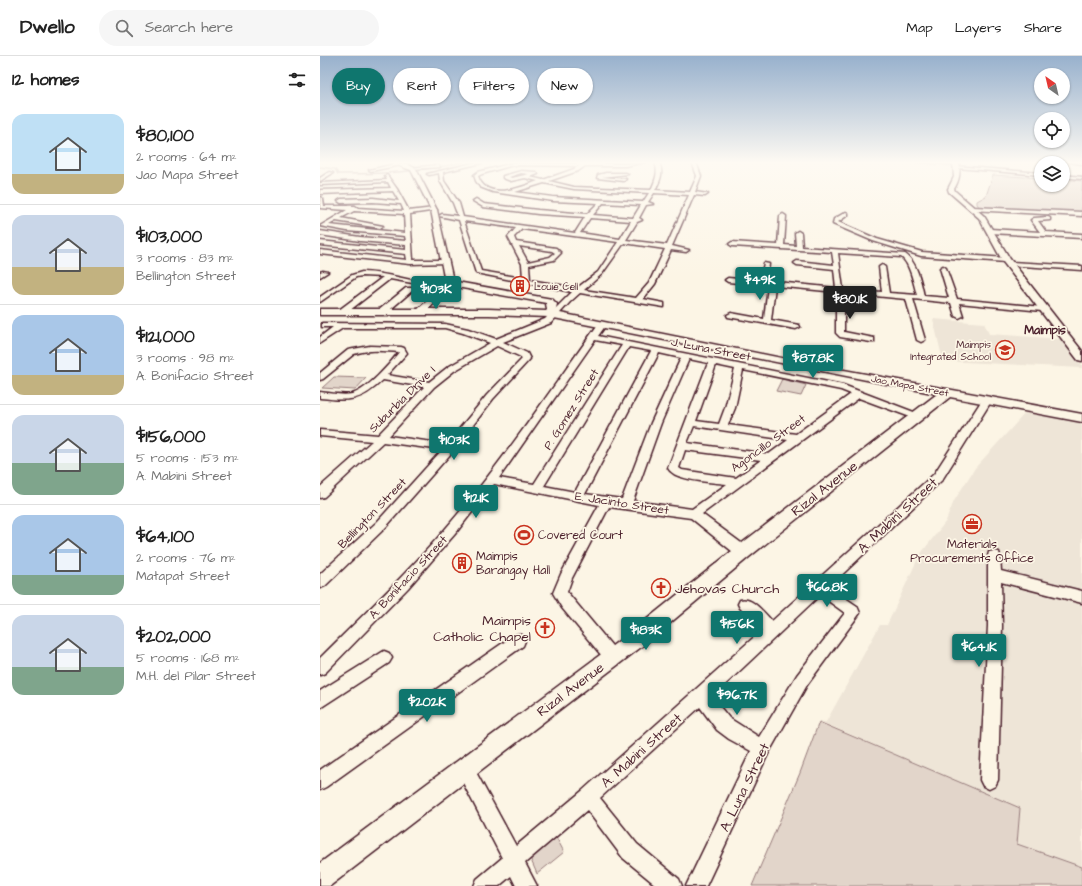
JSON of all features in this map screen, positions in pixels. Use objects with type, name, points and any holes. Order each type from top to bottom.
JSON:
[{"type":"street","points":[[322,227],[371,201]]},
{"type":"street","points":[[380,201],[403,203],[407,213],[406,221],[409,228],[410,262]]},
{"type":"street","points":[[429,201],[434,210],[448,278],[454,284],[548,301],[552,304],[552,314]]},
{"type":"street","points":[[458,201],[478,272],[582,292],[661,305]]},
{"type":"street","points":[[469,202],[476,201],[483,205],[588,217],[637,220]]},
{"type":"street","points":[[595,201],[647,204]]},
{"type":"street","points":[[576,235],[588,217],[602,201]]},
{"type":"street","name":"Suburbia Drive I","points":[[320,494],[381,438],[431,385],[451,369],[497,342],[547,321],[552,314],[562,306],[573,301],[605,274],[649,201]]},
{"type":"street","points":[[634,300],[652,284],[689,201]]},
{"type":"street","points":[[963,201],[982,217],[1007,262],[1042,309],[1082,358]]},
{"type":"street","points":[[320,206],[407,213],[434,210]]},
{"type":"street","points":[[973,209],[1082,214]]},
{"type":"street","points":[[346,213],[377,218]]},
{"type":"street","points":[[846,214],[836,220],[835,223],[875,240],[910,251],[934,255],[1082,268]]},
{"type":"street","points":[[442,216],[686,250]]},
{"type":"street","points":[[781,247],[783,216]]},
{"type":"street","points":[[335,219],[389,226]]},
{"type":"street","points":[[1044,234],[1034,219],[1053,220]]},
{"type":"street","points":[[986,224],[997,224]]},
{"type":"street","points":[[322,227],[409,235]]},
{"type":"street","points":[[402,227],[409,228]]},
{"type":"street","points":[[522,227],[514,232],[511,237],[526,264],[528,277],[526,281]]},
{"type":"street","points":[[990,231],[1082,236]]},
{"type":"street","points":[[333,254],[372,232]]},
{"type":"street","points":[[320,233],[360,239],[410,243]]},
{"type":"street","points":[[798,233],[799,248]]},
{"type":"street","points":[[320,243],[410,252]]},
{"type":"street","points":[[514,243],[554,249],[558,253],[552,259],[526,264]]},
{"type":"street","points":[[732,244],[747,243],[781,247],[900,255],[907,257],[916,278],[921,298]]},
{"type":"street","points":[[835,250],[840,291],[841,334],[871,340]]},
{"type":"street","points":[[320,252],[410,262],[445,260]]},
{"type":"street","points":[[797,263],[836,267]]},
{"type":"street","points":[[763,283],[766,264]]},
{"type":"street","points":[[882,267],[886,295]]},
{"type":"street","points":[[943,268],[960,316]]},
{"type":"street","points":[[320,300],[356,275],[363,274],[446,287],[459,285]]},
{"type":"street","points":[[342,312],[388,277]]},
{"type":"street","points":[[728,280],[1042,309]]},
{"type":"street","points":[[767,322],[772,284]]},
{"type":"street","points":[[809,298],[811,288]]},
{"type":"street","points":[[382,312],[409,290]]},
{"type":"street","points":[[420,312],[440,294]]},
{"type":"street","points":[[909,297],[921,340]]},
{"type":"street","name":"Jao Mapa Street","points":[[320,312],[552,314],[1082,418]]},
{"type":"street","points":[[731,316],[796,328]]},
{"type":"street","points":[[325,325],[445,326],[457,328],[497,342]]},
{"type":"street","points":[[320,341],[341,325]]},
{"type":"street","name":"A. Bonifacio Street","points":[[320,668],[403,584],[451,531],[491,480],[602,325]]},
{"type":"street","name":"J. Luna Street","points":[[593,337],[843,388],[916,416]]},
{"type":"street","name":"Bellington Street","points":[[320,582],[381,526],[450,448],[490,397],[526,359],[524,355],[497,342]]},
{"type":"street","name":"P. Gomez Street","points":[[537,488],[627,344]]},
{"type":"street","points":[[320,377],[325,369],[351,352],[357,350],[364,348],[401,350],[403,352],[381,377],[360,394],[351,396],[320,395]]},
{"type":"street","points":[[578,496],[656,350]]},
{"type":"street","points":[[626,504],[656,422],[686,356]]},
{"type":"street","points":[[713,361],[691,424],[674,464],[674,470],[676,472],[737,482]]},
{"type":"street","points":[[722,428],[730,408],[740,366]]},
{"type":"street","points":[[381,377],[431,385]]},
{"type":"street","name":"Rizal Avenue","points":[[320,878],[612,657],[743,552],[948,392]]},
{"type":"street","name":"Agoncillo Street","points":[[694,514],[769,457],[798,438],[858,394]]},
{"type":"street","name":"A. Mabini Street","points":[[484,886],[588,797],[701,696],[820,588],[938,477],[987,400]]},
{"type":"street","points":[[691,424],[798,438]]},
{"type":"street","points":[[320,433],[381,438],[450,448]]},
{"type":"street","points":[[681,446],[769,457]]},
{"type":"street","name":"E. Jacinto Street","points":[[491,480],[606,502],[694,514],[743,552]]},
{"type":"street","points":[[606,502],[566,578],[560,594],[612,657]]},
{"type":"street","points":[[989,780],[995,575],[994,556]]},
{"type":"street","points":[[995,575],[1082,597]]},
{"type":"street","name":"A. Luna Street","points":[[696,886],[762,748],[802,680],[853,613],[852,610],[820,588]]},
{"type":"street","points":[[745,604],[772,631]]},
{"type":"street","points":[[320,781],[518,641]]},
{"type":"street","points":[[320,700],[384,658]]},
{"type":"street","points":[[701,696],[723,724],[735,733],[762,748]]},
{"type":"street","points":[[465,769],[527,886]]},
{"type":"street","points":[[588,797],[630,851],[672,886]]},
{"type":"shaded area","points":[[977,201],[1082,201],[1082,213],[980,208],[977,204]]},
{"type":"shaded area","name":"Maimpis Integrated School","points":[[933,319],[984,323],[989,334],[1062,339],[1082,365],[1082,368],[943,361]]},
{"type":"shaded area","points":[[334,377],[366,378],[355,390],[322,388]]},
{"type":"shaded area","points":[[782,379],[806,385],[801,396],[776,391]]},
{"type":"shaded area","points":[[1027,411],[1082,421],[1082,867],[1017,844],[1020,808],[819,721],[826,722],[880,625],[887,625],[919,556],[946,521],[954,501],[975,468]]},
{"type":"shaded area","points":[[819,722],[1020,808],[1017,844],[1082,867],[1082,886],[752,886],[800,773]]},
{"type":"shaded area","points":[[554,833],[564,852],[537,874],[528,853]]},
{"type":"place","name":"Louie Cell","points":[[520,286]]},
{"type":"place","name":"Maimpis Integrated School","points":[[1005,350]]},
{"type":"place","name":"Materials Procurements Office","points":[[972,524]]},
{"type":"place","name":"Covered Court","points":[[524,535]]},
{"type":"place","name":"Maimpis Barangay Hall","points":[[462,563]]},
{"type":"place","name":"Jehovas Church","points":[[661,588]]},
{"type":"place","name":"Maimpis Catholic Chapel","points":[[545,628]]},
{"type":"district","name":"Maimpis","points":[[1045,330]]}]
